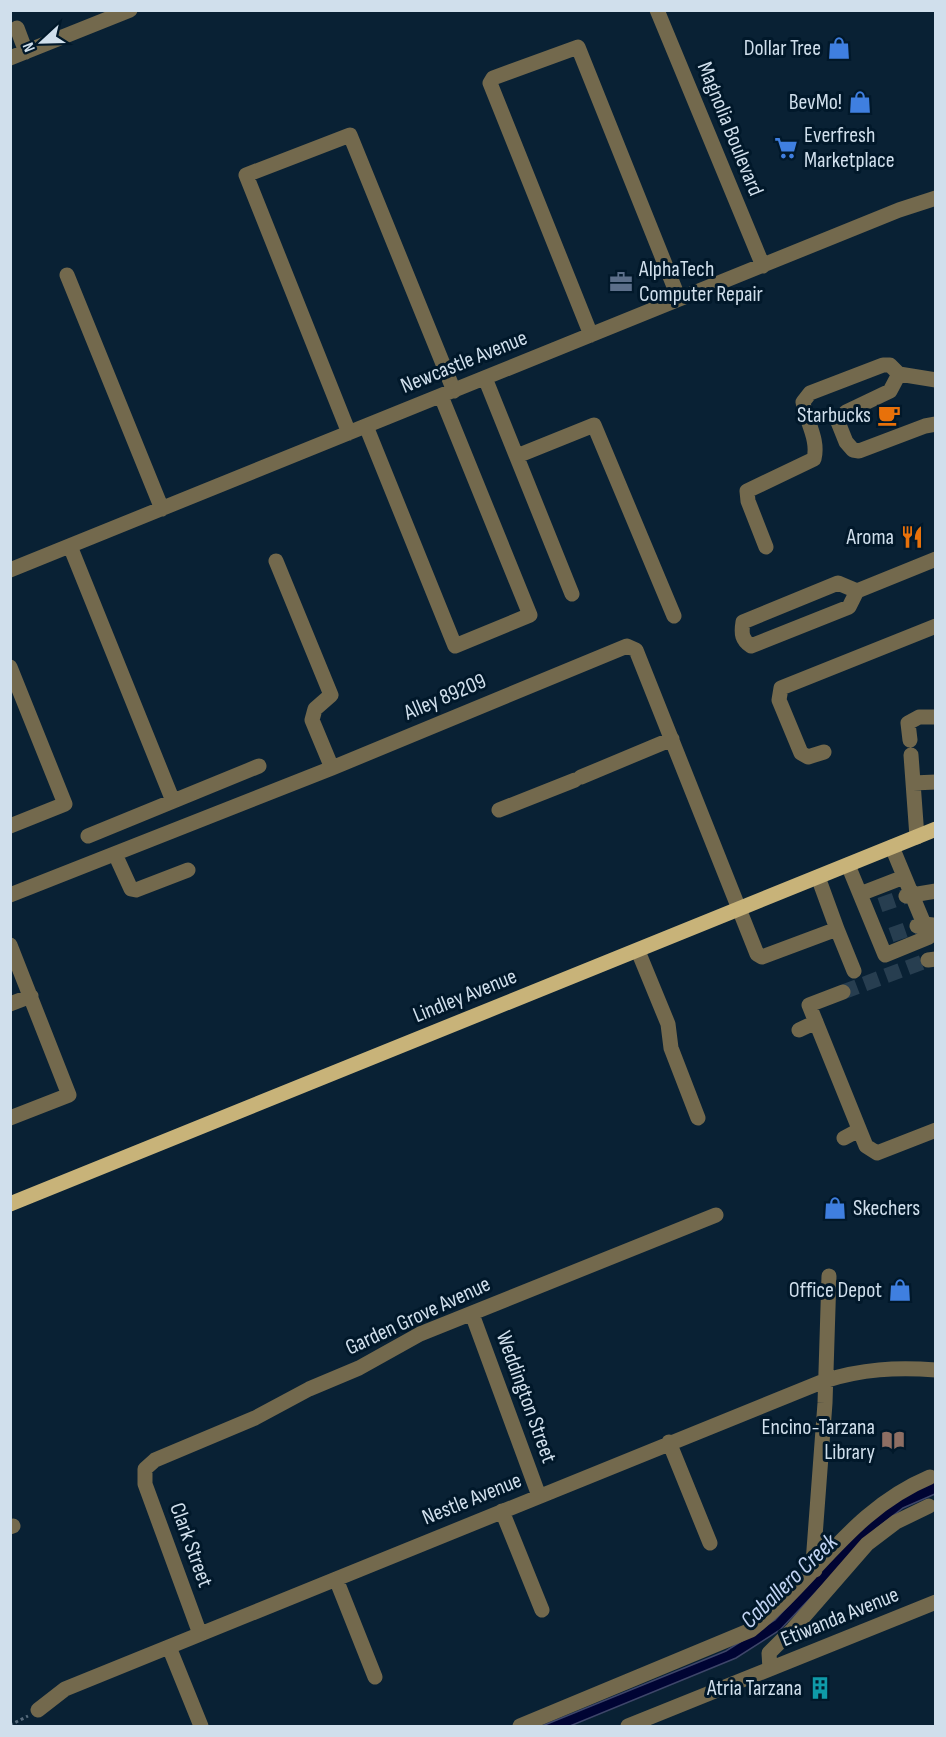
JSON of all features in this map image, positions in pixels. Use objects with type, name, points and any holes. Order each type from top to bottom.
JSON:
[{"type":"main road","name":"Lindley Avenue","points":[[10,1204],[936,829]]},
{"type":"street","points":[[10,58],[129,10]]},
{"type":"street","name":"Magnolia Boulevard","points":[[657,10],[762,266]]},
{"type":"street","points":[[17,28],[26,52]]},
{"type":"street","points":[[591,334],[490,83],[493,78],[578,47],[679,299]]},
{"type":"street","points":[[349,433],[246,175],[350,135],[530,615],[455,646],[366,426]]},
{"type":"street","name":"Newcastle Avenue","points":[[10,570],[899,210],[936,198]]},
{"type":"street","points":[[67,275],[162,509]]},
{"type":"street","points":[[766,548],[748,501],[747,492],[814,459],[818,446],[805,415],[803,402],[810,393],[883,365],[890,366],[899,374],[936,380]]},
{"type":"street","points":[[899,374],[890,391],[846,411],[838,422],[846,442],[853,450],[859,451],[936,424]]},
{"type":"street","points":[[485,378],[572,594]]},
{"type":"street","points":[[517,456],[594,425],[674,616]]},
{"type":"street","points":[[70,546],[173,801]]},
{"type":"street","points":[[857,591],[838,583],[743,622],[741,633],[744,641],[751,646],[849,607],[857,591],[936,559]]},
{"type":"street","points":[[276,561],[331,695],[315,709],[312,720],[332,768]]},
{"type":"street","points":[[824,752],[808,757],[801,753],[779,700],[781,688],[936,626]]},
{"type":"street","name":"Alley 89209","points":[[10,895],[332,768],[627,646],[636,650],[757,954],[762,957],[837,929]]},
{"type":"street","points":[[10,667],[65,804],[10,826]]},
{"type":"street","points":[[917,837],[908,723],[919,717],[936,717]]},
{"type":"street","points":[[499,810],[672,739]]},
{"type":"street","points":[[88,836],[259,766]]},
{"type":"street","points":[[913,783],[936,782]]},
{"type":"street","points":[[848,865],[860,894],[873,908],[885,938],[885,955],[929,938],[925,925],[909,895],[892,847]]},
{"type":"street","points":[[115,854],[131,889],[135,890],[188,870]]},
{"type":"street","points":[[818,877],[854,971]]},
{"type":"street","points":[[860,894],[904,877]]},
{"type":"street","points":[[909,895],[936,891]]},
{"type":"street","points":[[10,945],[69,1095],[10,1118]]},
{"type":"street","points":[[638,951],[668,1024],[671,1048],[698,1118]]},
{"type":"street","points":[[843,992],[809,1005],[866,1146],[877,1153],[936,1130]]},
{"type":"street","points":[[10,1004],[31,996]]},
{"type":"street","points":[[800,1030],[816,1022]]},
{"type":"street","points":[[844,1138],[860,1130]]},
{"type":"street","name":"Garden Grove Avenue","points":[[145,1469],[155,1460],[255,1418],[309,1389],[359,1368],[420,1334],[716,1215]]},
{"type":"street","points":[[815,1570],[813,1563],[828,1276]]},
{"type":"street","name":"Weddington Street","points":[[472,1314],[539,1496]]},
{"type":"street","name":"Nestle Avenue","points":[[38,1710],[65,1689],[824,1381],[872,1369],[898,1367],[936,1370]]},
{"type":"street","points":[[669,1442],[710,1543]]},
{"type":"street","name":"Clark Street","points":[[145,1469],[145,1484],[200,1634]]},
{"type":"street","points":[[520,1726],[751,1630],[780,1608],[843,1538],[877,1506],[900,1491],[930,1477]]},
{"type":"street","points":[[770,1669],[769,1653],[774,1645],[794,1629],[867,1544],[896,1522],[929,1506]]},
{"type":"street","points":[[502,1510],[542,1610]]},
{"type":"street","points":[[336,1579],[375,1677]]},
{"type":"street","name":"Etiwanda Avenue","points":[[628,1726],[936,1602]]},
{"type":"street","points":[[169,1647],[201,1726]]},
{"type":"shaded area","points":[[935,1480],[935,1494],[903,1508],[876,1529],[780,1630],[736,1658],[570,1726],[542,1726],[726,1651],[775,1620],[875,1512]]},
{"type":"tunnel","points":[[880,905],[906,896]]},
{"type":"tunnel","points":[[891,935],[917,926]]},
{"type":"tunnel","points":[[843,992],[928,960]]},
{"type":"place","name":"Dollar Tree","points":[[839,48]]},
{"type":"place","name":"BevMo!","points":[[860,102]]},
{"type":"place","name":"Everfresh Marketplace","points":[[786,148]]},
{"type":"place","name":"AlphaTech Computer Repair","points":[[621,282]]},
{"type":"place","name":"Starbucks","points":[[889,415]]},
{"type":"place","name":"Aroma","points":[[912,537]]},
{"type":"place","name":"Skechers","points":[[835,1208]]},
{"type":"place","name":"Office Depot","points":[[900,1290]]},
{"type":"place","name":"Encino-Tarzana Library","points":[[893,1440]]},
{"type":"place","name":"Atria Tarzana","points":[[820,1688]]},
{"type":"water label","name":"Caballero Creek","points":[[789,1581]]}]
